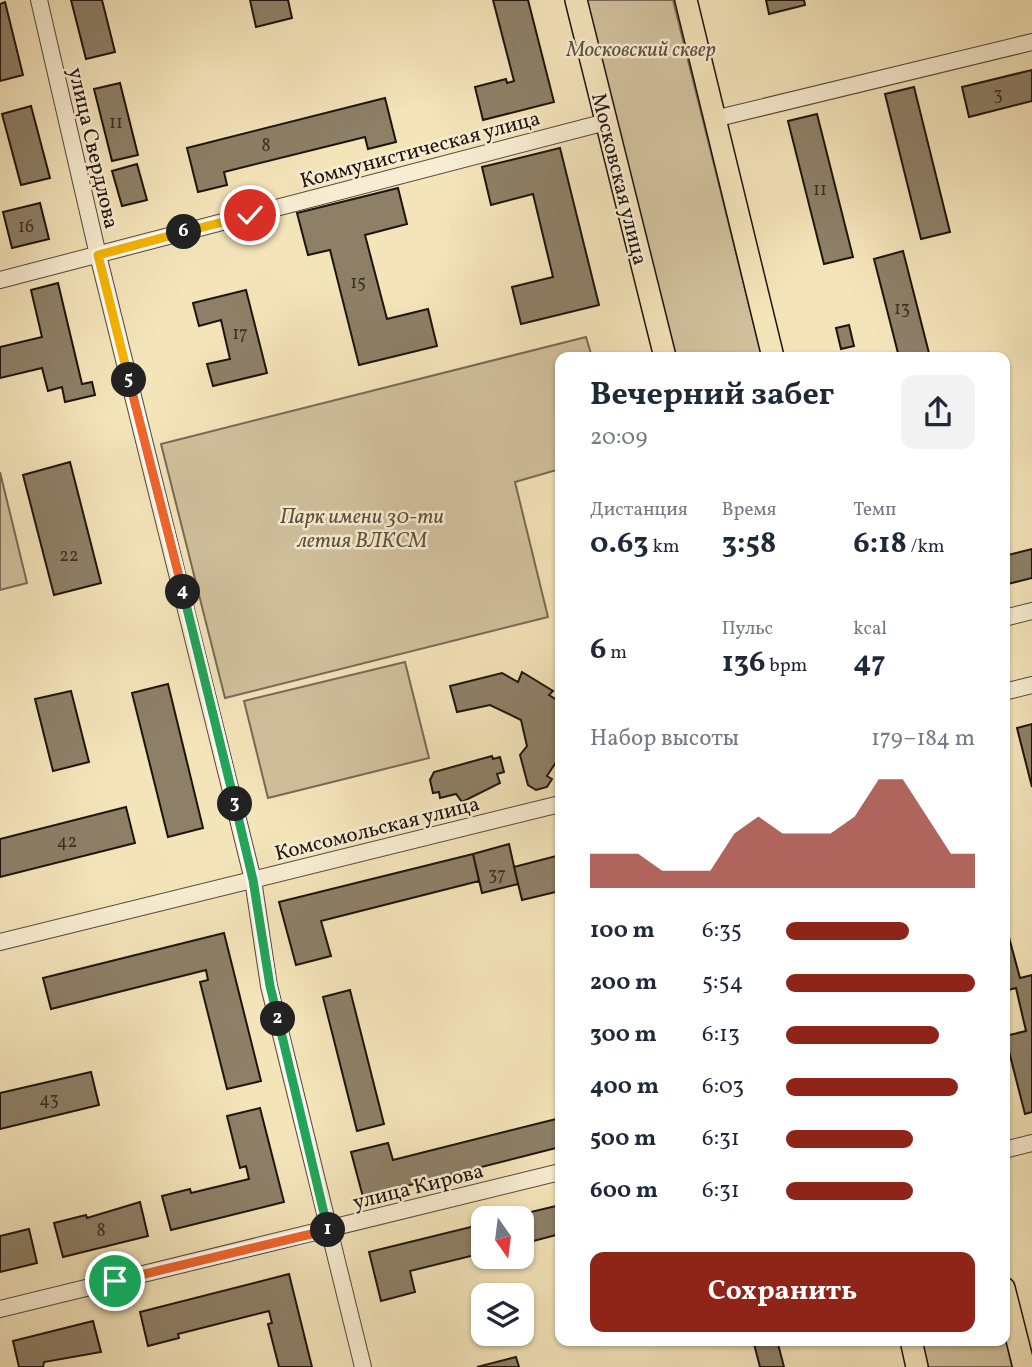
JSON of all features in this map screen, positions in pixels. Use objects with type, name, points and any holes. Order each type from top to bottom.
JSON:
[{"type":"main road","name":"Московская улица","points":[[576,0],[664,352]]},
{"type":"main road","points":[[686,0],[772,352]]},
{"type":"main road","points":[[1010,1312],[1024,1367]]},
{"type":"main road","points":[[912,1346],[917,1367]]},
{"type":"street","name":"улица Свердлова","points":[[39,0],[98,255],[253,880],[270,986],[363,1367]]},
{"type":"street","points":[[714,119],[1032,42]]},
{"type":"street","name":"Коммунистическая улица","points":[[0,280],[606,122]]},
{"type":"street","points":[[1010,616],[1032,611]]},
{"type":"street","points":[[1010,690],[1032,685]]},
{"type":"street","name":"Комсомольская улица","points":[[0,942],[555,805]]},
{"type":"street","points":[[1010,1148],[1032,1143]]},
{"type":"street","name":"улица Кирова","points":[[0,1309],[555,1173]]},
{"type":"green space","name":"Московский сквер","points":[[584,0],[673,0],[761,352],[674,352]]},
{"type":"green space","name":"Парк имени 30-ти летия ВЛКСМ","points":[[586,337],[590,352],[555,352],[555,470],[515,482],[548,617],[225,698],[161,444]]},
{"type":"green space","points":[[0,472],[27,583],[0,590]]},
{"type":"green space","points":[[405,662],[429,758],[268,798],[244,701]]},
{"type":"green space","points":[[922,1346],[1007,1346],[1012,1367],[928,1367]]},
{"type":"building","points":[[71,0],[102,0],[115,52],[86,59]]},
{"type":"building","points":[[250,0],[288,0],[292,18],[256,27]]},
{"type":"building","points":[[493,0],[528,0],[554,102],[483,120],[475,87],[506,79],[507,83],[514,81]]},
{"type":"building","points":[[766,0],[804,0],[805,5],[769,14]]},
{"type":"building","points":[[5,2],[23,75],[0,81],[0,4]]},
{"type":"building","points":[[1032,70],[1032,101],[969,117],[962,87]]},
{"type":"building","points":[[120,83],[138,155],[112,161],[94,89]]},
{"type":"building","points":[[914,87],[950,232],[921,239],[885,94]]},
{"type":"building","points":[[385,98],[396,142],[368,149],[365,137],[224,172],[227,185],[198,192],[187,148]]},
{"type":"building","points":[[31,106],[50,178],[21,185],[2,114]]},
{"type":"building","points":[[817,114],[853,257],[824,264],[788,121]]},
{"type":"building","points":[[560,148],[599,305],[521,324],[512,287],[553,277],[533,194],[491,205],[482,167]]},
{"type":"building","points":[[137,164],[147,200],[122,206],[112,171]]},
{"type":"building","points":[[398,188],[407,224],[365,235],[387,319],[428,309],[437,346],[359,365],[330,250],[308,255],[297,213]]},
{"type":"building","points":[[40,203],[49,239],[12,248],[3,212]]},
{"type":"building","points":[[903,251],[929,352],[898,352],[874,259]]},
{"type":"building","points":[[58,283],[82,384],[92,382],[95,395],[65,402],[62,387],[48,391],[42,368],[0,378],[0,347],[42,337],[31,290]]},
{"type":"building","points":[[246,290],[267,373],[213,386],[207,364],[230,359],[221,320],[199,326],[193,303]]},
{"type":"building","points":[[849,325],[854,346],[841,349],[836,328]]},
{"type":"building","points":[[70,462],[101,583],[54,595],[23,475]]},
{"type":"building","points":[[1032,549],[1032,578],[1010,584],[1010,554]]},
{"type":"building","points":[[522,672],[553,691],[549,695],[555,699],[555,764],[547,776],[552,779],[547,787],[536,790],[528,785],[520,755],[527,746],[521,720],[490,705],[457,712],[450,686],[502,673],[518,682]]},
{"type":"building","points":[[168,684],[203,828],[168,837],[132,693]]},
{"type":"building","points":[[71,691],[89,762],[53,771],[35,699]]},
{"type":"building","points":[[1032,724],[1032,787],[1017,728]]},
{"type":"building","points":[[492,756],[493,759],[500,757],[504,772],[497,774],[500,783],[462,802],[456,794],[440,798],[439,792],[433,793],[430,780],[434,772]]},
{"type":"building","points":[[126,807],[135,843],[0,877],[0,839]]},
{"type":"building","points":[[509,844],[518,884],[482,893],[473,854]]},
{"type":"building","points":[[473,854],[479,881],[321,921],[331,956],[296,965],[279,902]]},
{"type":"building","points":[[555,856],[555,892],[522,900],[514,867]]},
{"type":"building","points":[[224,933],[261,1081],[227,1089],[200,982],[208,980],[206,970],[51,1009],[43,978]]},
{"type":"building","points":[[1010,941],[1020,978],[1032,975],[1032,1112],[1025,1114],[1010,1056],[1010,1035],[1026,1031],[1016,988],[1010,990]]},
{"type":"building","points":[[350,990],[384,1124],[357,1131],[323,997]]},
{"type":"building","points":[[91,1072],[99,1105],[0,1129],[0,1093]]},
{"type":"building","points":[[260,1108],[284,1202],[171,1230],[162,1196],[190,1189],[191,1193],[249,1179],[246,1166],[240,1168],[227,1116]]},
{"type":"building","points":[[555,1119],[555,1148],[363,1197],[351,1152],[388,1143],[393,1160]]},
{"type":"building","points":[[140,1202],[148,1236],[63,1257],[54,1223],[86,1215],[87,1218]]},
{"type":"building","points":[[555,1206],[555,1235],[534,1241],[534,1211]]},
{"type":"building","points":[[471,1227],[471,1256],[410,1271],[415,1292],[381,1301],[369,1252]]},
{"type":"building","points":[[29,1229],[37,1263],[0,1272],[0,1236]]},
{"type":"building","points":[[289,1274],[312,1367],[279,1367],[268,1324],[272,1323],[269,1311],[178,1334],[179,1338],[148,1346],[140,1312]]},
{"type":"building","points":[[93,1321],[101,1352],[44,1362],[43,1367],[19,1367],[13,1341]]},
{"type":"building","points":[[755,1346],[779,1346],[784,1367],[760,1367]]},
{"type":"building","points":[[516,1357],[519,1367],[477,1367]]},
{"type":"route","points":[[115,1281],[330,1229],[270,986],[253,880],[98,255],[250,215]]}]
